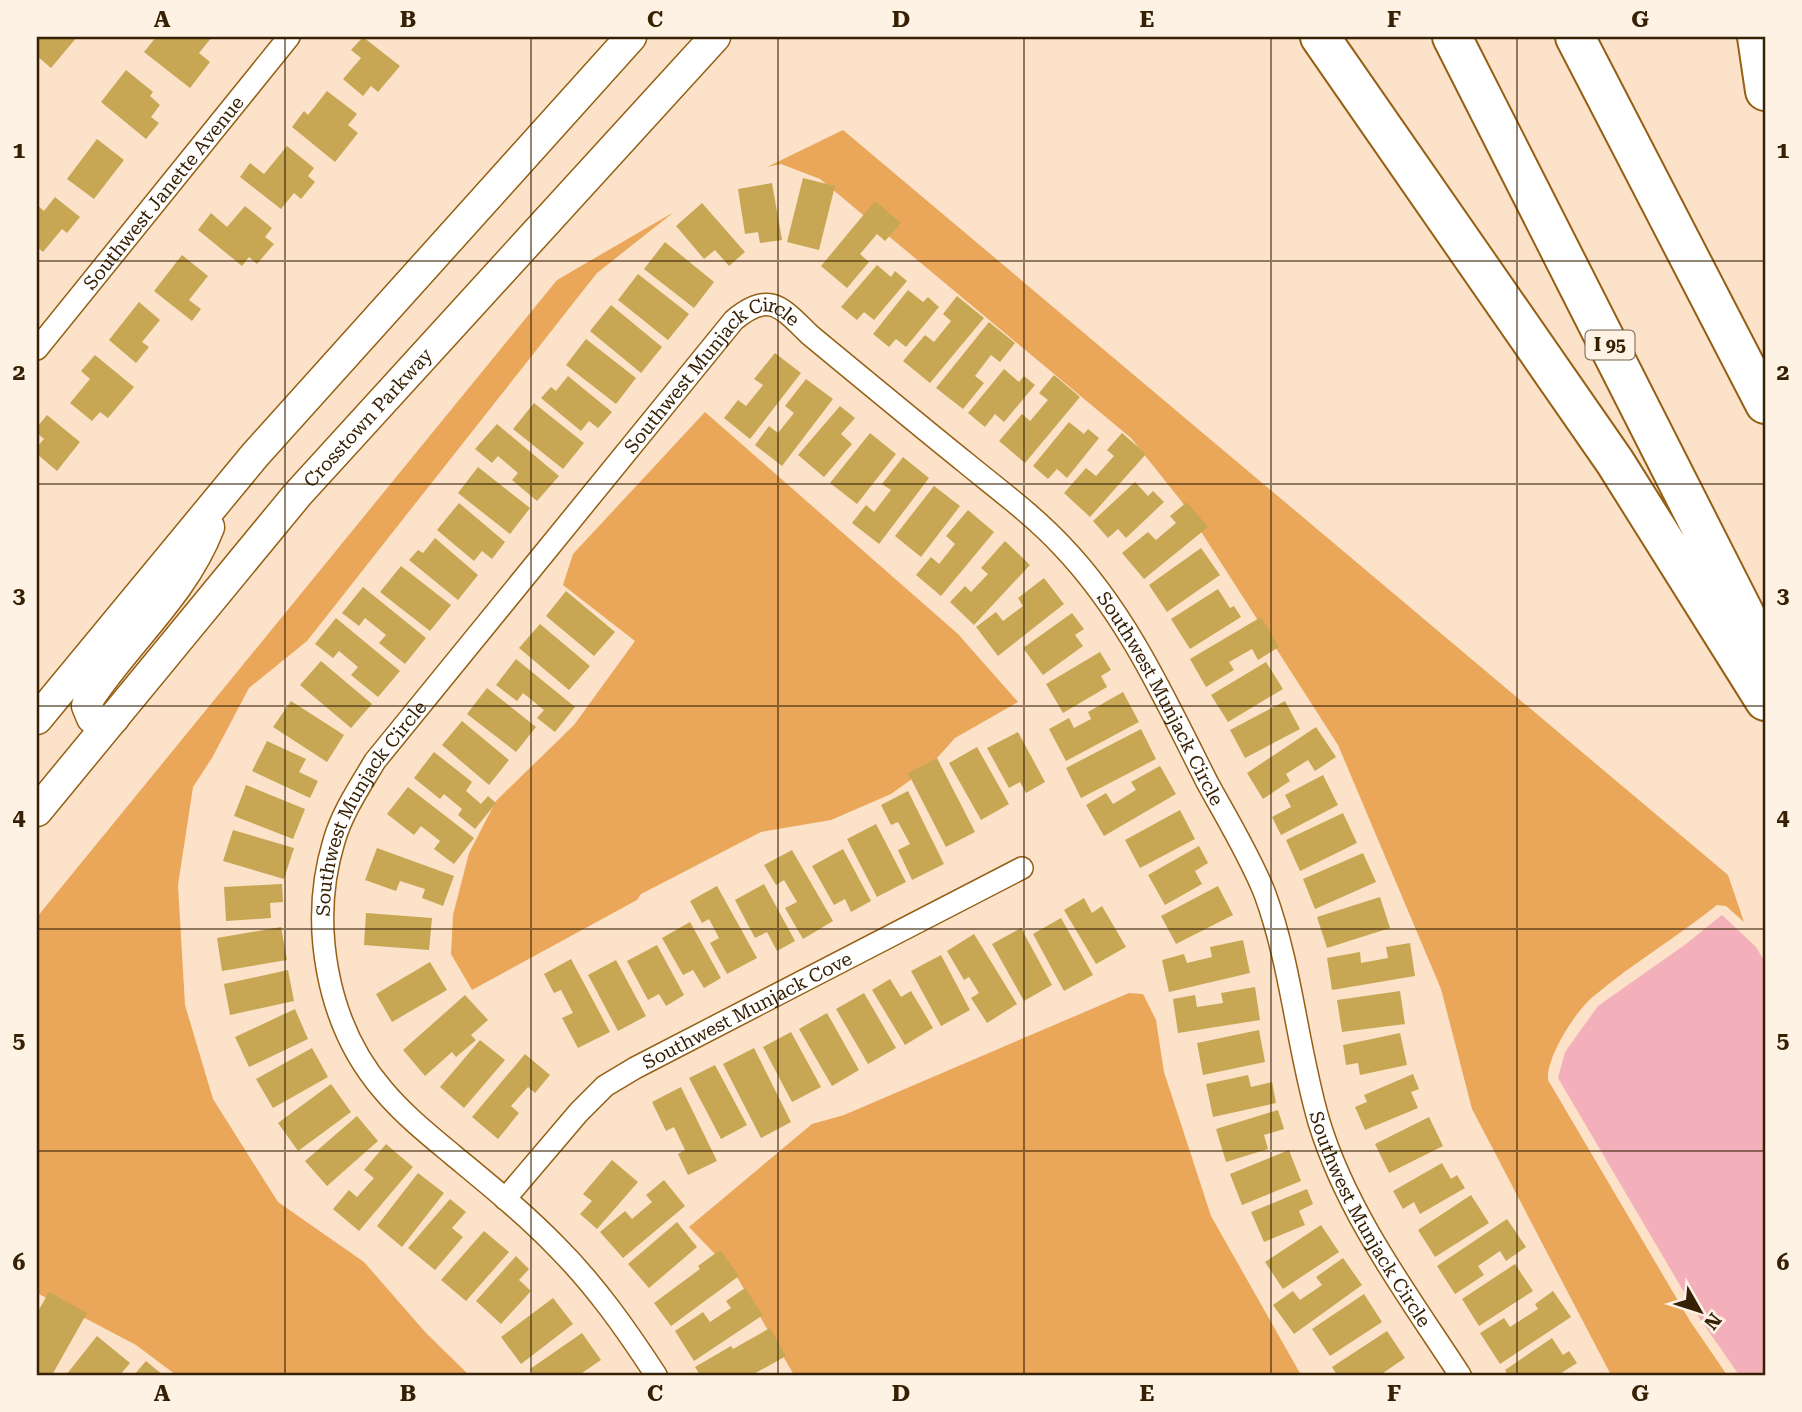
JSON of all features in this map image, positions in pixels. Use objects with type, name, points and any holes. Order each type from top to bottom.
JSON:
[{"type":"highway","points":[[1320,37],[1615,462],[1765,701]]},
{"type":"highway","name":"I 95","points":[[1452,37],[1765,654]]},
{"type":"highway","points":[[1575,37],[1765,404]]},
{"type":"highway","points":[[1758,37],[1765,91]]},
{"type":"main road","points":[[37,719],[255,455],[631,37]]},
{"type":"main road","name":"Crosstown Parkway","points":[[37,811],[297,495],[715,37]]},
{"type":"main road","points":[[114,718],[100,722],[92,718],[87,706],[89,698],[177,588],[200,551],[223,494]]},
{"type":"street","name":"Southwest Janette Avenue","points":[[37,349],[289,37]]},
{"type":"street","name":"Southwest Munjack Circle","points":[[656,1375],[629,1332],[595,1288],[555,1245],[416,1124],[382,1090],[358,1055],[342,1022],[330,982],[322,934],[324,887],[334,839],[355,794],[376,761],[734,320],[744,312],[763,304],[780,307],[810,335],[1029,514],[1087,573],[1119,617],[1149,669],[1264,892],[1290,984],[1320,1125],[1339,1173],[1378,1247],[1460,1375]]},
{"type":"street","name":"Southwest Munjack Cove","points":[[505,1199],[579,1112],[605,1086],[1022,868]]},
{"type":"shaded area","points":[[843,130],[1728,875],[1744,922],[1726,906],[1717,905],[1609,984],[1587,1003],[1571,1023],[1552,1059],[1548,1080],[1690,1321],[1727,1375],[1611,1375],[1472,1109],[1441,989],[1338,745],[1182,502],[1131,438],[820,179],[781,164],[767,167]]},
{"type":"shaded area","points":[[674,212],[597,273],[307,641],[249,688],[212,758],[193,787],[178,885],[185,1005],[213,1099],[278,1202],[364,1262],[426,1333],[469,1375],[176,1375],[136,1345],[37,1293],[37,917],[557,280]]},
{"type":"shaded area","points":[[705,412],[958,634],[1018,702],[955,738],[930,766],[891,794],[831,820],[761,832],[641,894],[637,900],[472,990],[451,954],[453,915],[469,853],[496,801],[574,725],[635,641],[563,585],[573,554]]},
{"type":"shaded area","points":[[1722,915],[1756,947],[1765,962],[1765,1375],[1739,1375],[1698,1316],[1558,1078],[1565,1052],[1598,1006]]},
{"type":"shaded area","points":[[1129,993],[1143,994],[1156,1020],[1164,1072],[1211,1216],[1301,1375],[794,1375],[737,1277],[689,1227],[812,1124],[844,1115]]},
{"type":"building","points":[[37,37],[77,37],[51,68],[37,56]]},
{"type":"building","points":[[156,37],[212,37],[199,53],[210,62],[190,88],[144,52]]},
{"type":"building","points":[[363,37],[400,66],[378,92],[371,86],[363,96],[343,79],[361,58],[351,50]]},
{"type":"building","points":[[126,70],[153,92],[150,96],[160,105],[151,117],[159,123],[146,139],[101,102]]},
{"type":"building","points":[[327,91],[357,114],[348,125],[358,133],[335,162],[292,127],[304,111],[308,115]]},
{"type":"building","points":[[97,139],[124,160],[94,199],[67,179]]},
{"type":"building","points":[[287,146],[314,168],[308,176],[315,182],[301,199],[294,193],[281,209],[240,177],[250,163],[264,174]]},
{"type":"building","points":[[803,178],[835,186],[819,250],[787,242]]},
{"type":"building","points":[[772,183],[782,240],[760,243],[758,232],[745,234],[738,189]]},
{"type":"building","points":[[55,197],[80,217],[67,233],[62,229],[43,252],[37,247],[37,205],[44,211]]},
{"type":"building","points":[[875,201],[901,223],[885,241],[877,234],[860,254],[869,262],[847,288],[821,266]]},
{"type":"building","points":[[702,203],[745,252],[729,266],[715,250],[704,259],[676,226]]},
{"type":"building","points":[[245,206],[272,228],[265,237],[274,244],[257,264],[249,257],[242,266],[198,230],[211,213],[227,227]]},
{"type":"building","points":[[665,242],[714,282],[694,308],[644,269]]},
{"type":"building","points":[[182,255],[208,276],[189,300],[201,309],[192,321],[154,291]]},
{"type":"building","points":[[877,265],[891,277],[895,271],[907,281],[874,320],[864,312],[857,320],[841,307]]},
{"type":"building","points":[[638,274],[689,314],[668,340],[618,300]]},
{"type":"building","points":[[908,290],[923,302],[928,297],[939,307],[906,347],[896,339],[889,347],[873,334]]},
{"type":"building","points":[[957,296],[984,318],[930,383],[903,361],[925,335],[934,342],[951,321],[943,314]]},
{"type":"building","points":[[139,302],[160,320],[142,342],[149,347],[136,363],[109,340]]},
{"type":"building","points":[[611,305],[662,347],[641,373],[590,331]]},
{"type":"building","points":[[989,322],[1015,343],[1000,362],[991,355],[975,376],[984,383],[963,409],[936,388]]},
{"type":"building","points":[[586,339],[636,378],[616,404],[566,365]]},
{"type":"building","points":[[775,353],[801,373],[750,439],[724,418],[738,400],[746,406],[763,385],[754,379]]},
{"type":"building","points":[[95,355],[134,387],[108,418],[100,412],[92,421],[70,403],[90,379],[81,371]]},
{"type":"building","points":[[1004,369],[1019,382],[1024,376],[1035,385],[1004,422],[995,414],[985,427],[968,413]]},
{"type":"building","points":[[1054,375],[1080,397],[1025,463],[999,441],[1022,414],[1030,421],[1048,400],[1039,393]]},
{"type":"building","points":[[568,376],[612,412],[598,428],[589,421],[581,431],[541,398],[551,387],[556,391]]},
{"type":"building","points":[[806,379],[833,399],[782,466],[755,445],[769,426],[778,433],[794,413],[785,406]]},
{"type":"building","points":[[534,403],[584,443],[563,469],[513,429]]},
{"type":"building","points":[[840,406],[855,418],[841,434],[852,444],[824,477],[798,455]]},
{"type":"building","points":[[47,415],[80,442],[57,471],[37,454],[37,447],[44,439],[37,433],[37,427]]},
{"type":"building","points":[[1069,422],[1084,434],[1088,429],[1099,438],[1067,478],[1057,469],[1048,479],[1033,466]]},
{"type":"building","points":[[497,424],[559,476],[537,501],[512,480],[518,473],[498,456],[492,463],[475,449]]},
{"type":"building","points":[[870,433],[896,454],[857,504],[830,483]]},
{"type":"building","points":[[1122,433],[1146,454],[1090,517],[1064,493],[1086,468],[1096,476],[1114,456],[1107,450]]},
{"type":"building","points":[[903,457],[929,478],[879,544],[852,523],[866,505],[874,512],[891,490],[882,484]]},
{"type":"building","points":[[478,467],[530,508],[510,534],[458,493]]},
{"type":"building","points":[[1135,482],[1148,496],[1153,491],[1164,502],[1126,538],[1118,529],[1108,538],[1093,521]]},
{"type":"building","points":[[934,486],[960,506],[921,557],[895,536]]},
{"type":"building","points":[[1187,502],[1208,527],[1144,579],[1122,553],[1148,532],[1156,540],[1176,523],[1170,516]]},
{"type":"building","points":[[459,503],[505,542],[492,559],[482,551],[474,561],[437,530]]},
{"type":"building","points":[[968,510],[994,532],[941,596],[916,575],[931,557],[939,564],[955,544],[946,536]]},
{"type":"building","points":[[435,538],[478,575],[458,600],[409,560],[418,550],[423,553]]},
{"type":"building","points":[[1005,541],[1030,565],[974,625],[950,602],[965,586],[971,592],[988,574],[981,568]]},
{"type":"building","points":[[1201,548],[1220,575],[1167,612],[1149,585]]},
{"type":"building","points":[[401,566],[451,605],[430,631],[380,592]]},
{"type":"building","points":[[1044,578],[1064,604],[998,656],[976,627],[996,612],[1003,621],[1023,606],[1018,598]]},
{"type":"building","points":[[363,587],[426,638],[405,664],[379,643],[386,635],[365,618],[359,626],[342,613]]},
{"type":"building","points":[[1218,589],[1230,608],[1234,606],[1241,617],[1190,649],[1171,619]]},
{"type":"building","points":[[566,591],[615,632],[594,656],[546,616]]},
{"type":"building","points":[[1072,613],[1084,629],[1075,635],[1083,646],[1043,675],[1023,648]]},
{"type":"building","points":[[1261,617],[1279,647],[1258,660],[1252,649],[1229,662],[1234,670],[1206,687],[1190,659]]},
{"type":"building","points":[[336,618],[400,671],[378,697],[351,675],[358,667],[339,651],[333,658],[315,644]]},
{"type":"building","points":[[540,624],[590,666],[569,690],[519,648]]},
{"type":"building","points":[[1100,652],[1111,670],[1101,676],[1107,687],[1063,713],[1046,684]]},
{"type":"building","points":[[516,659],[575,707],[555,732],[537,718],[544,710],[523,693],[517,701],[496,685]]},
{"type":"building","points":[[321,661],[372,704],[351,728],[300,685]]},
{"type":"building","points":[[1266,662],[1283,689],[1228,722],[1211,695]]},
{"type":"building","points":[[487,688],[536,727],[516,752],[467,714]]},
{"type":"building","points":[[1123,692],[1139,722],[1066,761],[1049,729],[1069,718],[1074,728],[1091,719],[1088,712]]},
{"type":"building","points":[[291,701],[344,735],[327,762],[273,727]]},
{"type":"building","points":[[1285,701],[1300,729],[1245,758],[1230,730]]},
{"type":"building","points":[[462,721],[509,760],[489,785],[442,745]]},
{"type":"building","points":[[1316,727],[1336,757],[1315,771],[1308,760],[1286,774],[1290,781],[1263,799],[1247,773]]},
{"type":"building","points":[[1141,729],[1156,759],[1081,798],[1066,768]]},
{"type":"building","points":[[1018,732],[1045,782],[1026,793],[1020,782],[1009,788],[987,748]]},
{"type":"building","points":[[267,741],[306,759],[299,772],[318,781],[310,798],[252,771]]},
{"type":"building","points":[[977,747],[1009,804],[981,820],[949,763]]},
{"type":"building","points":[[434,752],[472,782],[466,791],[481,804],[488,796],[496,803],[475,829],[458,815],[462,809],[444,794],[440,799],[414,778]]},
{"type":"building","points":[[937,758],[975,832],[946,847],[908,773]]},
{"type":"building","points":[[1160,766],[1176,794],[1104,836],[1086,805],[1106,793],[1113,804],[1136,790],[1131,782]]},
{"type":"building","points":[[1323,775],[1338,805],[1281,835],[1272,817],[1291,807],[1285,795]]},
{"type":"building","points":[[246,785],[305,809],[293,839],[234,816]]},
{"type":"building","points":[[408,787],[474,838],[454,864],[434,849],[440,841],[421,826],[414,835],[387,814]]},
{"type":"building","points":[[908,791],[944,864],[912,880],[898,850],[910,844],[898,822],[891,825],[881,805]]},
{"type":"building","points":[[1180,810],[1195,839],[1140,868],[1125,840]]},
{"type":"building","points":[[1343,813],[1357,843],[1300,871],[1286,840]]},
{"type":"building","points":[[876,824],[906,882],[877,897],[847,839]]},
{"type":"building","points":[[233,830],[294,848],[284,879],[223,861]]},
{"type":"building","points":[[1199,846],[1208,863],[1195,871],[1202,884],[1165,905],[1148,875]]},
{"type":"building","points":[[377,848],[454,876],[443,906],[422,898],[425,889],[400,881],[396,891],[365,880]]},
{"type":"building","points":[[843,849],[871,901],[851,912],[845,899],[834,905],[812,866]]},
{"type":"building","points":[[792,850],[833,921],[803,939],[785,908],[797,902],[784,880],[776,885],[764,865]]},
{"type":"building","points":[[1363,853],[1376,882],[1315,909],[1303,879]]},
{"type":"building","points":[[282,884],[283,902],[270,903],[271,918],[226,921],[224,887]]},
{"type":"building","points":[[764,884],[795,941],[777,951],[767,932],[755,938],[735,900]]},
{"type":"building","points":[[717,886],[757,958],[727,974],[710,943],[719,938],[709,919],[702,923],[690,901]]},
{"type":"building","points":[[1218,886],[1233,915],[1176,944],[1161,916]]},
{"type":"building","points":[[1380,897],[1390,928],[1327,948],[1317,917]]},
{"type":"building","points":[[1084,898],[1092,913],[1102,906],[1126,947],[1096,964],[1064,910]]},
{"type":"building","points":[[366,913],[432,918],[429,950],[364,945]]},
{"type":"building","points":[[1061,918],[1093,975],[1064,991],[1033,934]]},
{"type":"building","points":[[690,922],[721,978],[704,988],[693,970],[683,975],[662,938]]},
{"type":"building","points":[[281,927],[287,960],[222,971],[217,938]]},
{"type":"building","points":[[1021,928],[1052,985],[1024,1001],[992,944]]},
{"type":"building","points":[[974,934],[1017,1004],[987,1023],[971,998],[979,993],[969,977],[964,980],[947,951]]},
{"type":"building","points":[[1243,940],[1250,973],[1169,992],[1162,960],[1184,954],[1187,963],[1212,957],[1210,947]]},
{"type":"building","points":[[1410,943],[1415,976],[1332,990],[1327,958],[1360,952],[1361,963],[1388,958],[1386,947]]},
{"type":"building","points":[[657,945],[684,995],[666,1006],[659,994],[648,1000],[627,961]]},
{"type":"building","points":[[941,955],[970,1010],[941,1026],[911,971]]},
{"type":"building","points":[[571,959],[610,1032],[578,1048],[562,1018],[573,1013],[561,990],[554,993],[544,974]]},
{"type":"building","points":[[616,960],[646,1016],[618,1031],[588,975]]},
{"type":"building","points":[[430,962],[447,990],[392,1022],[376,994]]},
{"type":"building","points":[[288,970],[294,1001],[230,1015],[224,984]]},
{"type":"building","points":[[890,979],[901,997],[911,991],[933,1028],[905,1045],[872,990]]},
{"type":"building","points":[[1255,987],[1260,1020],[1178,1033],[1173,999],[1195,995],[1197,1007],[1223,1003],[1221,993]]},
{"type":"building","points":[[1400,991],[1405,1024],[1342,1032],[1337,1000]]},
{"type":"building","points":[[864,993],[896,1048],[868,1064],[836,1009]]},
{"type":"building","points":[[465,995],[488,1020],[471,1035],[476,1040],[456,1057],[452,1052],[425,1076],[403,1050]]},
{"type":"building","points":[[295,1009],[308,1039],[249,1067],[235,1037]]},
{"type":"building","points":[[827,1013],[859,1070],[832,1086],[799,1029]]},
{"type":"building","points":[[1259,1030],[1265,1062],[1203,1075],[1197,1043]]},
{"type":"building","points":[[791,1032],[821,1087],[792,1102],[763,1047]]},
{"type":"building","points":[[1400,1033],[1407,1065],[1360,1075],[1358,1063],[1346,1065],[1343,1045]]},
{"type":"building","points":[[480,1040],[505,1060],[464,1108],[440,1087]]},
{"type":"building","points":[[312,1048],[328,1077],[273,1108],[256,1079]]},
{"type":"building","points":[[754,1048],[791,1122],[761,1138],[723,1064]]},
{"type":"building","points":[[525,1054],[550,1075],[535,1093],[528,1087],[511,1106],[519,1113],[498,1139],[472,1117]]},
{"type":"building","points":[[715,1065],[747,1125],[721,1139],[689,1078]]},
{"type":"building","points":[[1413,1074],[1419,1089],[1411,1092],[1418,1108],[1365,1130],[1355,1107],[1367,1102],[1364,1095]]},
{"type":"building","points":[[1248,1075],[1251,1087],[1272,1082],[1276,1103],[1213,1117],[1206,1084]]},
{"type":"building","points":[[331,1084],[351,1112],[298,1151],[278,1123]]},
{"type":"building","points":[[681,1087],[717,1161],[688,1175],[678,1154],[685,1150],[674,1127],[666,1131],[652,1102]]},
{"type":"building","points":[[1278,1110],[1284,1129],[1264,1135],[1268,1149],[1226,1162],[1216,1129]]},
{"type":"building","points":[[357,1116],[378,1141],[327,1186],[305,1161]]},
{"type":"building","points":[[1429,1117],[1443,1146],[1389,1173],[1375,1144]]},
{"type":"building","points":[[386,1144],[413,1167],[359,1231],[333,1209],[349,1190],[357,1197],[374,1178],[364,1170]]},
{"type":"building","points":[[1289,1150],[1301,1181],[1242,1205],[1230,1174]]},
{"type":"building","points":[[612,1160],[638,1182],[597,1229],[580,1214],[592,1201],[583,1194]]},
{"type":"building","points":[[1442,1163],[1451,1179],[1457,1175],[1465,1188],[1420,1214],[1414,1202],[1403,1209],[1393,1191]]},
{"type":"building","points":[[418,1173],[444,1193],[402,1247],[377,1226]]},
{"type":"building","points":[[664,1180],[685,1206],[623,1258],[600,1232],[625,1211],[632,1219],[652,1202],[646,1195]]},
{"type":"building","points":[[1307,1189],[1313,1204],[1299,1211],[1305,1225],[1264,1242],[1251,1212]]},
{"type":"building","points":[[1471,1195],[1489,1223],[1435,1257],[1418,1230]]},
{"type":"building","points":[[450,1199],[466,1212],[452,1228],[463,1237],[435,1270],[408,1248]]},
{"type":"building","points":[[1507,1219],[1526,1247],[1506,1261],[1500,1251],[1478,1266],[1484,1275],[1455,1294],[1437,1266]]},
{"type":"building","points":[[677,1222],[697,1247],[649,1288],[628,1264]]},
{"type":"building","points":[[1321,1225],[1339,1252],[1283,1289],[1265,1262]]},
{"type":"building","points":[[484,1231],[509,1252],[466,1301],[441,1280]]},
{"type":"building","points":[[720,1250],[739,1276],[671,1326],[654,1303],[700,1269],[698,1266]]},
{"type":"building","points":[[516,1256],[529,1269],[519,1280],[531,1291],[501,1324],[476,1301]]},
{"type":"building","points":[[1343,1258],[1362,1285],[1294,1334],[1273,1305],[1293,1291],[1300,1300],[1322,1285],[1316,1277]]},
{"type":"building","points":[[1515,1264],[1533,1291],[1479,1326],[1462,1299]]},
{"type":"building","points":[[745,1288],[763,1315],[694,1361],[675,1331],[703,1312],[710,1322],[731,1308],[726,1301]]},
{"type":"building","points":[[1553,1291],[1571,1317],[1500,1364],[1480,1333],[1504,1318],[1510,1327],[1538,1309],[1535,1304]]},
{"type":"building","points":[[49,1292],[87,1313],[52,1375],[37,1375],[37,1313]]},
{"type":"building","points":[[1364,1294],[1382,1322],[1330,1356],[1312,1329]]},
{"type":"building","points":[[553,1298],[573,1324],[521,1364],[501,1337]]},
{"type":"building","points":[[770,1328],[786,1356],[752,1375],[700,1375],[695,1367],[731,1346],[733,1349]]},
{"type":"building","points":[[1387,1331],[1405,1358],[1380,1375],[1337,1375],[1332,1367]]},
{"type":"building","points":[[582,1333],[601,1360],[579,1375],[534,1375],[530,1369]]},
{"type":"building","points":[[97,1336],[130,1363],[120,1375],[66,1375]]},
{"type":"building","points":[[1552,1338],[1563,1355],[1569,1351],[1577,1363],[1558,1375],[1508,1375],[1505,1370]]},
{"type":"building","points":[[146,1361],[163,1375],[134,1375]]}]
